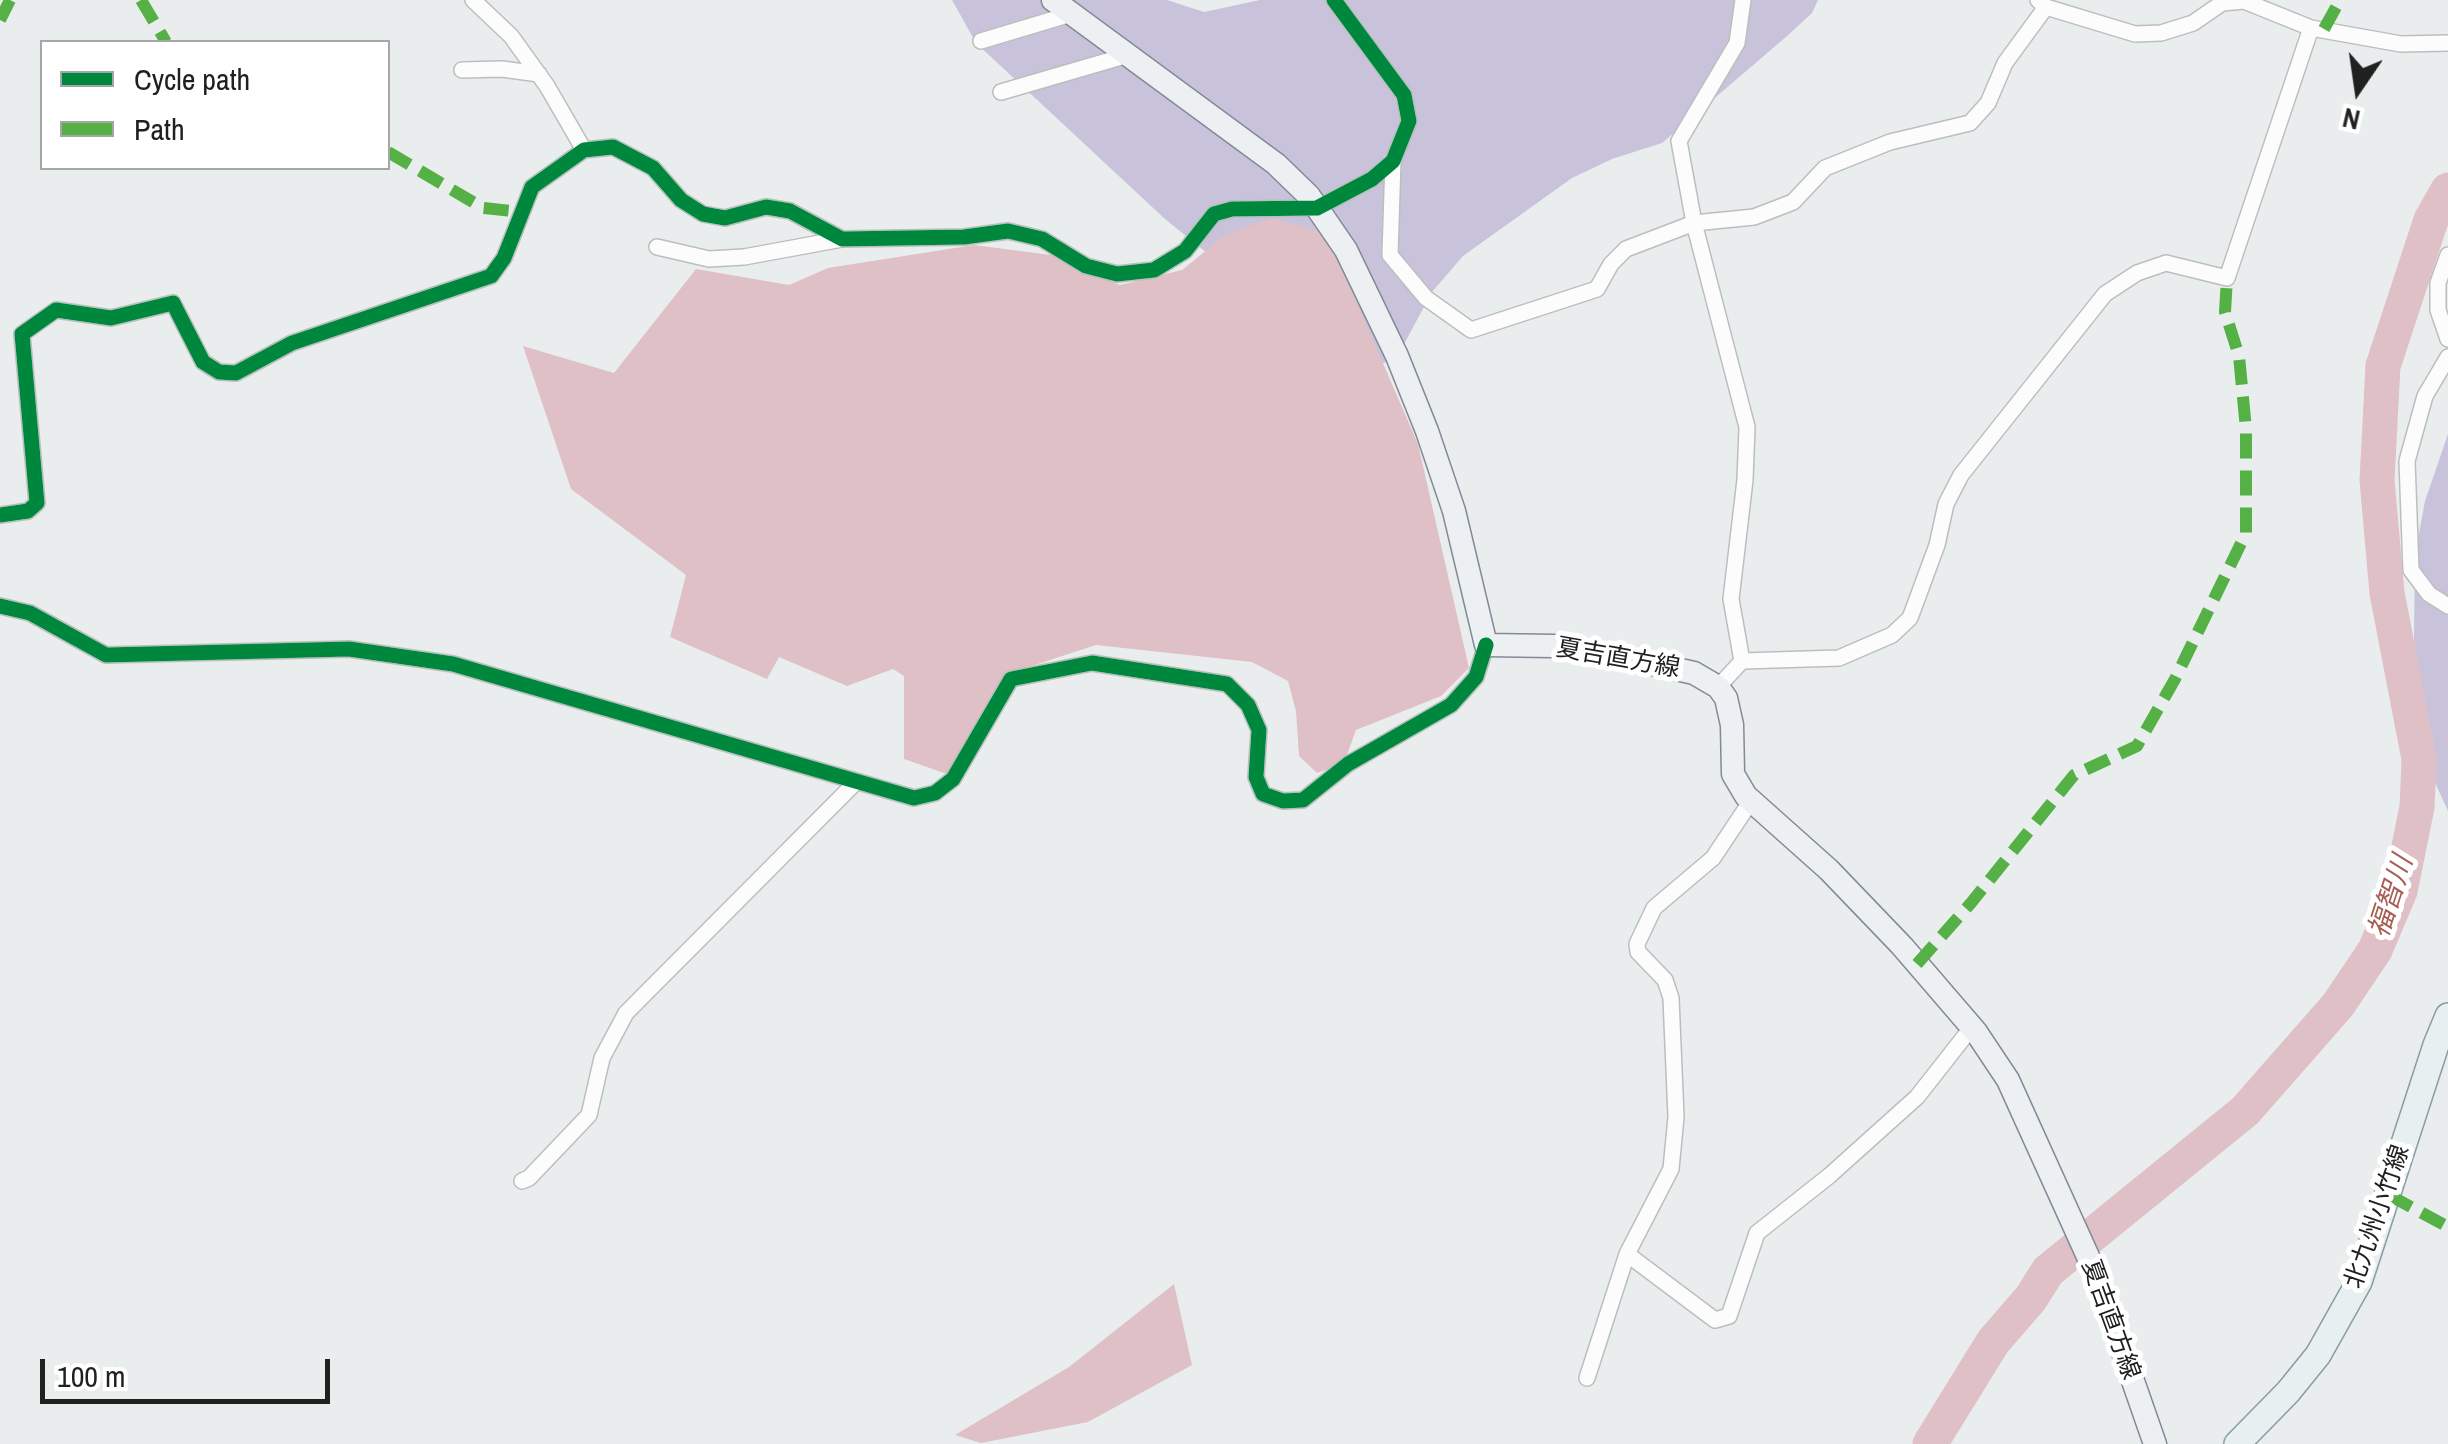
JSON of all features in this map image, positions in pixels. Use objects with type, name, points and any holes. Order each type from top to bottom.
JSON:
[{"type":"main road","points":[[1062,7],[1276,164],[1309,196],[1346,250],[1397,356],[1427,431],[1454,511],[1486,645]]},
{"type":"main road","name":"夏吉直方線","points":[[1486,645],[1554,646],[1608,654],[1694,673],[1718,687],[1726,698],[1732,726],[1733,774],[1751,801],[1829,870],[1902,946],[1972,1027],[2008,1080],[2094,1272],[2155,1444]]},
{"type":"main road","name":"北九州小竹線","points":[[2237,1444],[2288,1392],[2318,1354],[2359,1282],[2448,1016]]},
{"type":"street","points":[[473,0],[512,36],[584,150]]},
{"type":"street","points":[[1334,0],[1404,95],[1409,121],[1393,161],[1390,255],[1426,298],[1471,330],[1597,289],[1611,264],[1626,250],[1694,223],[1754,217],[1793,202],[1825,168],[1890,142],[1970,123],[1988,103],[2005,64],[2042,3],[2135,34],[2161,34],[2192,23],[2222,3],[2244,2],[2311,28],[2400,44],[2448,43]]},
{"type":"street","points":[[1742,661],[1732,599],[1747,427],[1694,223],[1680,141],[1738,43],[1743,0]]},
{"type":"street","points":[[981,41],[1062,7]]},
{"type":"street","points":[[1718,687],[1742,661],[1839,658],[1892,635],[1910,618],[1938,545],[1946,504],[1961,475],[2106,294],[2136,273],[2166,264],[2227,278],[2311,28]]},
{"type":"street","points":[[1001,92],[1128,56]]},
{"type":"street","points":[[462,70],[502,69],[539,74]]},
{"type":"street","points":[[0,515],[28,510],[37,503],[22,334],[56,310],[111,318],[173,303],[203,362],[219,372],[236,374],[292,343],[491,276],[504,258],[532,187],[584,150],[613,147],[653,168],[681,200],[702,214],[725,218],[766,207],[790,210],[842,239]]},
{"type":"street","points":[[657,246],[709,259],[842,239],[964,237],[1008,232],[1042,239],[1086,266],[1116,274],[1154,270],[1184,251],[1214,214],[1232,209],[1317,208],[1372,179],[1393,161]]},
{"type":"street","points":[[2448,255],[2438,283],[2438,310],[2448,339]]},
{"type":"street","points":[[2448,357],[2424,396],[2407,461],[2410,570],[2428,594],[2448,606]]},
{"type":"street","points":[[0,606],[30,613],[106,655],[349,649],[453,664],[914,798],[936,793],[953,779],[1011,679],[1092,664],[1227,684],[1248,705],[1259,730],[1256,777],[1263,794],[1283,801],[1303,800],[1348,764],[1451,705],[1476,677],[1486,645]]},
{"type":"street","points":[[522,1181],[589,1115],[602,1058],[626,1013],[855,783]]},
{"type":"street","points":[[1587,1378],[1627,1254],[1671,1168],[1676,1117],[1672,998],[1664,980],[1638,952],[1637,944],[1654,908],[1713,858],[1751,801]]},
{"type":"street","points":[[1627,1254],[1715,1320],[1729,1316],[1757,1233],[1829,1176],[1916,1097],[1972,1027]]},
{"type":"shaded area","points":[[952,0],[1167,0],[1204,12],[1260,0],[1818,0],[1812,13],[1786,37],[1662,143],[1612,159],[1572,178],[1463,256],[1432,292],[1396,359],[1377,365],[1285,316],[1165,219],[976,43]]},
{"type":"shaded area","points":[[1272,218],[1327,234],[1418,444],[1469,668],[1441,696],[1356,730],[1344,763],[1317,773],[1299,756],[1296,711],[1288,681],[1252,662],[1096,645],[1007,674],[976,736],[947,774],[904,759],[904,676],[893,669],[847,686],[779,657],[767,679],[670,637],[686,575],[571,489],[523,346],[614,373],[696,269],[789,285],[828,268],[974,245],[1051,255],[1120,285],[1182,270],[1225,235]]},
{"type":"shaded area","points":[[2448,434],[2448,811],[2432,776],[2420,713],[2414,639],[2415,555],[2425,501]]},
{"type":"shaded area","points":[[1174,1284],[1192,1365],[1088,1422],[981,1443],[955,1435],[1069,1367]]},
{"type":"waterway","name":"福智川","points":[[1930,1444],[1993,1342],[2031,1298],[2048,1271],[2245,1111],[2338,1005],[2375,950],[2400,891],[2417,807],[2419,759],[2387,593],[2377,480],[2383,366],[2431,220],[2448,190]]},
{"type":"marked path","points":[[0,20],[10,0]]},
{"type":"marked path","points":[[141,0],[165,40]]},
{"type":"marked path","points":[[2324,29],[2340,0]]},
{"type":"marked path","points":[[390,153],[483,208],[522,212]]},
{"type":"marked path","points":[[1917,964],[2074,775],[2137,746],[2175,679],[2246,533],[2246,429],[2239,356],[2225,312],[2227,278]]},
{"type":"marked path","points":[[2389,1195],[2448,1227]]},
{"type":"cycle path","points":[[0,515],[28,511],[37,503],[22,334],[56,310],[111,318],[173,303],[203,362],[219,372],[236,373],[292,343],[491,276],[504,258],[532,187],[584,150],[613,147],[653,168],[681,200],[703,214],[725,218],[766,207],[790,211],[842,239],[964,237],[1008,231],[1042,239],[1086,266],[1117,274],[1154,270],[1185,251],[1214,214],[1232,209],[1317,208],[1372,179],[1393,161],[1409,121],[1404,95],[1334,0]]},
{"type":"cycle path","points":[[0,606],[30,613],[106,655],[349,649],[453,664],[914,798],[935,793],[953,779],[1011,679],[1092,663],[1227,684],[1248,705],[1259,730],[1256,777],[1263,794],[1283,801],[1303,800],[1348,764],[1451,705],[1476,677],[1486,645]]}]
